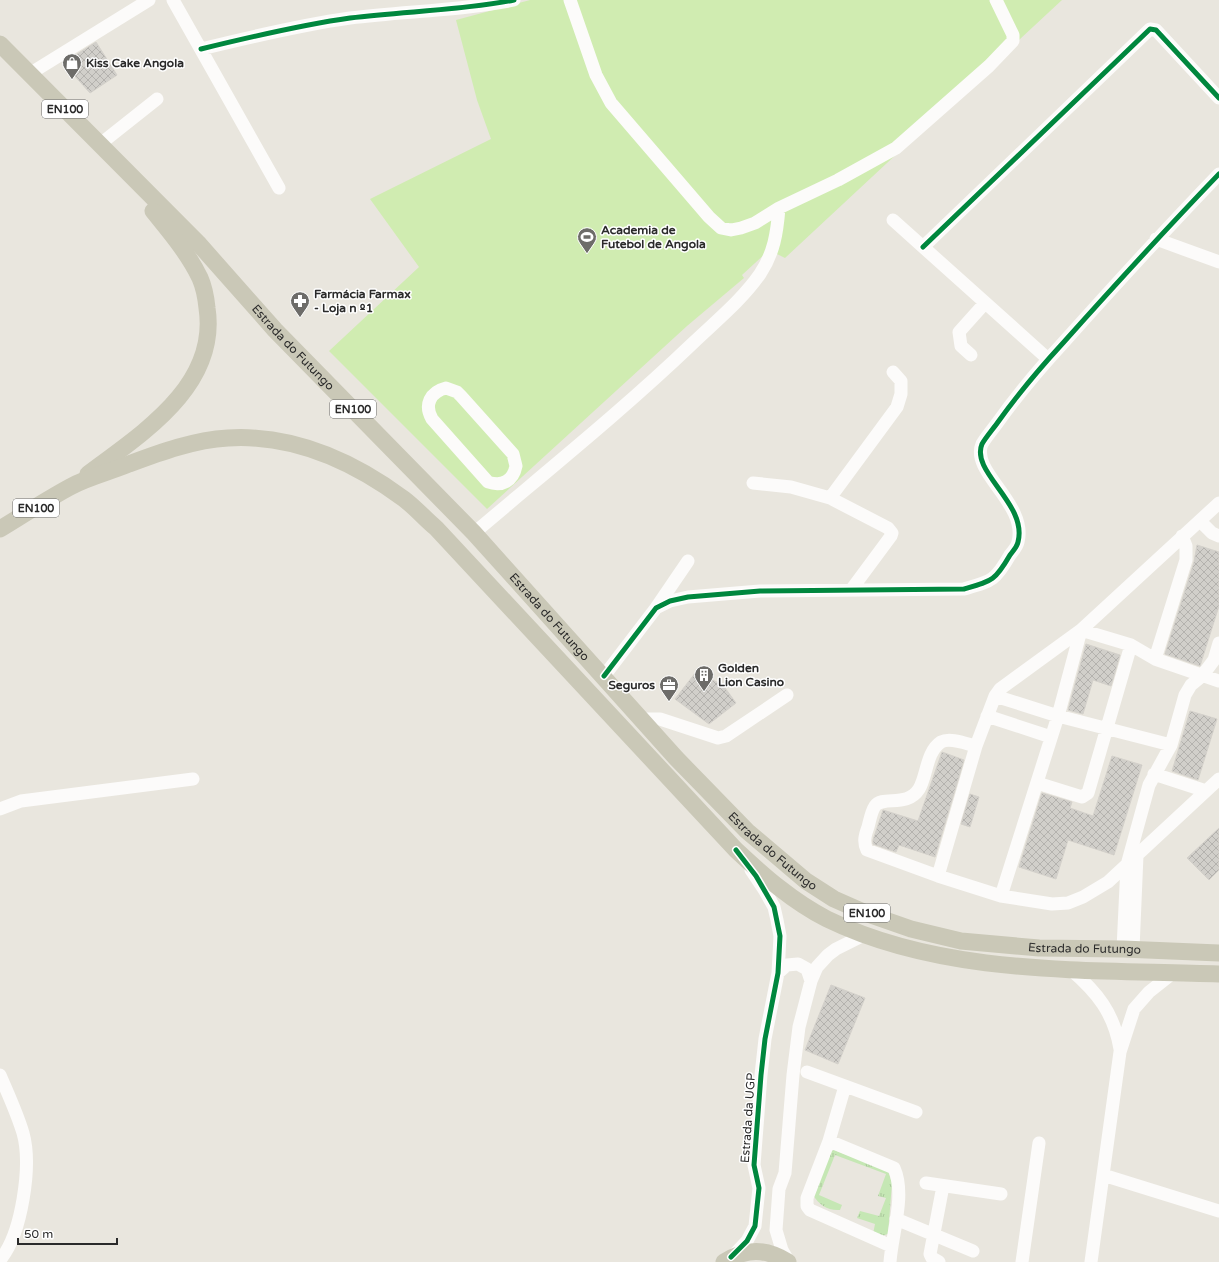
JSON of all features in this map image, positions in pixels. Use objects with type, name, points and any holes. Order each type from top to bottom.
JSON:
[{"type":"main road","points":[[0,36],[31,73]]},
{"type":"main road","name":"Estrada do Futungo","points":[[0,44],[31,73],[100,145],[198,243],[281,335],[474,533],[604,676],[676,758],[747,831],[806,881],[834,899],[911,929],[961,941],[1039,948],[1128,949],[1219,953]]},
{"type":"main road","points":[[72,486],[152,426],[172,406],[189,384],[200,362],[208,327],[206,297],[201,280],[192,262],[100,145]]},
{"type":"main road","name":"Estrada do Futungo","points":[[0,529],[72,486],[158,454],[194,444],[228,438],[262,440],[295,444],[322,453],[348,465],[405,500],[436,528],[736,850],[765,877],[796,900],[826,918],[864,935],[904,948],[958,959],[1070,969],[1219,974]]},
{"type":"main road","points":[[728,1260],[747,1252],[760,1251],[775,1254],[789,1262]]},
{"type":"street","points":[[31,73],[149,0]]},
{"type":"street","points":[[174,0],[279,188]]},
{"type":"street","points":[[201,49],[273,32],[351,18],[408,14],[513,0]]},
{"type":"street","points":[[570,0],[596,75],[610,103],[709,217],[721,228],[731,230],[755,223],[779,208],[838,180],[896,148],[989,66],[1013,41],[1014,35],[996,0]]},
{"type":"street","points":[[923,248],[1150,29],[1156,30],[1219,98]]},
{"type":"street","points":[[100,145],[157,99]]},
{"type":"street","points":[[656,608],[670,601],[688,597],[760,591],[964,589],[991,581],[1000,573],[1018,543],[1019,527],[1015,513],[1006,497],[984,467],[980,457],[982,445],[1014,400],[1048,359],[1156,239],[1219,174]]},
{"type":"street","points":[[474,533],[659,375],[743,295],[760,274],[770,257],[777,237],[779,208]]},
{"type":"street","points":[[892,220],[1048,359]]},
{"type":"street","points":[[1156,239],[1219,262]]},
{"type":"street","points":[[971,355],[961,346],[959,332],[985,303]]},
{"type":"street","points":[[830,498],[897,406],[901,394],[901,381],[892,372]]},
{"type":"street","points":[[446,388],[457,392],[512,454],[516,466],[512,478],[506,482],[494,484],[488,482],[432,419],[428,408],[431,397],[435,392],[446,388]]},
{"type":"street","points":[[506,482],[518,496]]},
{"type":"street","points":[[752,483],[791,487],[830,498],[888,528],[892,533],[851,590]]},
{"type":"street","points":[[938,876],[976,746],[995,696],[1000,689],[1081,630],[1219,503]]},
{"type":"street","points":[[1200,521],[1212,533],[1219,536]]},
{"type":"street","points":[[1155,660],[1186,560],[1186,546],[1182,536]]},
{"type":"street","points":[[604,676],[656,608],[688,561]]},
{"type":"street","points":[[1081,630],[1131,645],[1155,660],[1219,681]]},
{"type":"street","points":[[1001,896],[1058,716],[1081,630]]},
{"type":"street","points":[[1128,949],[1135,849],[1149,786],[1154,774],[1171,745],[1185,695],[1191,685],[1202,676],[1214,660],[1219,643]]},
{"type":"street","points":[[1037,783],[1082,796],[1086,795],[1108,728],[1131,645]]},
{"type":"street","points":[[642,719],[660,719],[718,738],[726,736],[787,695]]},
{"type":"street","points":[[995,696],[1058,716],[1171,745]]},
{"type":"street","points":[[987,716],[1051,737]]},
{"type":"street","points":[[976,746],[950,740],[941,742],[932,752],[919,789],[914,794],[903,801],[883,802],[876,804],[864,838],[864,845],[871,853],[1001,896],[1052,904],[1068,903],[1083,898],[1108,882],[1127,865],[1135,849],[1219,779]]},
{"type":"street","points":[[1154,774],[1206,791]]},
{"type":"street","points":[[0,810],[21,801],[193,779]]},
{"type":"street","name":"Estrada da UGP","points":[[728,1260],[747,1241],[755,1226],[759,1188],[754,1165],[761,1075],[765,1039],[778,973],[780,936],[774,907],[756,876],[736,850]]},
{"type":"street","points":[[1127,865],[1128,949]]},
{"type":"street","points":[[789,1262],[782,1250],[776,1230],[778,1198],[785,1173],[792,1075],[799,1027],[811,981],[817,967],[828,955],[864,935]]},
{"type":"street","points":[[778,973],[787,965],[798,964],[807,969],[811,981]]},
{"type":"street","points":[[1070,969],[1086,983],[1110,1013],[1117,1032],[1120,1052]]},
{"type":"street","points":[[1091,1262],[1120,1052],[1134,1009],[1149,992],[1173,973]]},
{"type":"street","points":[[807,1072],[916,1112]]},
{"type":"street","points":[[0,1075],[23,1134],[26,1164],[20,1220],[12,1241],[0,1260]]},
{"type":"street","points":[[845,1086],[830,1141],[807,1198],[807,1206],[810,1210],[891,1246]]},
{"type":"street","points":[[830,1141],[894,1168],[898,1184],[896,1219],[891,1246],[890,1262]]},
{"type":"street","points":[[1022,1262],[1039,1143]]},
{"type":"street","points":[[1103,1175],[1219,1210]]},
{"type":"street","points":[[926,1183],[1001,1194]]},
{"type":"street","points":[[939,1262],[932,1258],[930,1254],[943,1186]]},
{"type":"street","points":[[896,1219],[974,1251]]},
{"type":"green space","name":"Academia de Futebol de Angola","points":[[530,0],[1062,0],[785,258],[769,250],[742,275],[744,278],[687,326],[487,509],[329,351],[419,267],[370,199],[491,139],[477,100],[456,20]]},
{"type":"green space","points":[[834,1150],[888,1171],[892,1183],[888,1234],[881,1236],[873,1234],[875,1224],[857,1218],[860,1211],[879,1216],[886,1198],[878,1196],[886,1174],[835,1155],[819,1195],[842,1205],[840,1210],[824,1207],[813,1195],[831,1151]]},
{"type":"building","points":[[96,42],[117,75],[90,93],[63,63]]},
{"type":"building","points":[[1197,545],[1219,552],[1219,606],[1200,666],[1165,654],[1194,562]]},
{"type":"building","points":[[1086,644],[1120,655],[1111,686],[1093,680],[1083,714],[1068,710]]},
{"type":"building","name":"Golden Lion Casino","points":[[696,672],[723,685],[736,703],[709,724],[675,699]]},
{"type":"building","points":[[1190,711],[1217,719],[1198,780],[1172,771]]},
{"type":"building","points":[[942,752],[964,760],[935,857],[899,845],[896,852],[873,844],[883,810],[918,821]]},
{"type":"building","points":[[1112,756],[1142,765],[1114,855],[1068,840],[1056,879],[1019,867],[1042,793],[1072,802],[1070,808],[1093,816]]},
{"type":"building","points":[[970,794],[979,797],[970,827],[961,824]]},
{"type":"building","points":[[1219,828],[1219,870],[1209,880],[1187,858]]},
{"type":"building","points":[[831,985],[865,998],[838,1064],[805,1050]]},
{"type":"cycle path","points":[[201,49],[313,24],[350,18],[453,9],[514,0]]},
{"type":"cycle path","points":[[923,247],[1150,29],[1156,30],[1219,98]]},
{"type":"cycle path","points":[[604,676],[656,608],[670,601],[688,597],[760,591],[964,589],[992,579],[1017,546],[1019,528],[1015,515],[1008,502],[984,466],[981,455],[982,444],[1029,381],[1140,258],[1219,174]]},
{"type":"cycle path","points":[[731,1257],[747,1241],[755,1226],[759,1188],[754,1165],[761,1075],[765,1039],[778,973],[780,936],[774,907],[756,876],[736,850]]},
{"type":"place","name":"Kiss Cake Angola","points":[[72,80]]},
{"type":"place","name":"Academia de Futebol de Angola","points":[[587,254]]},
{"type":"place","name":"Farmácia Farmax - Loja n º1","points":[[300,318]]},
{"type":"place","name":"Golden Lion Casino","points":[[704,692]]},
{"type":"place","name":"Seguros","points":[[669,702]]}]
